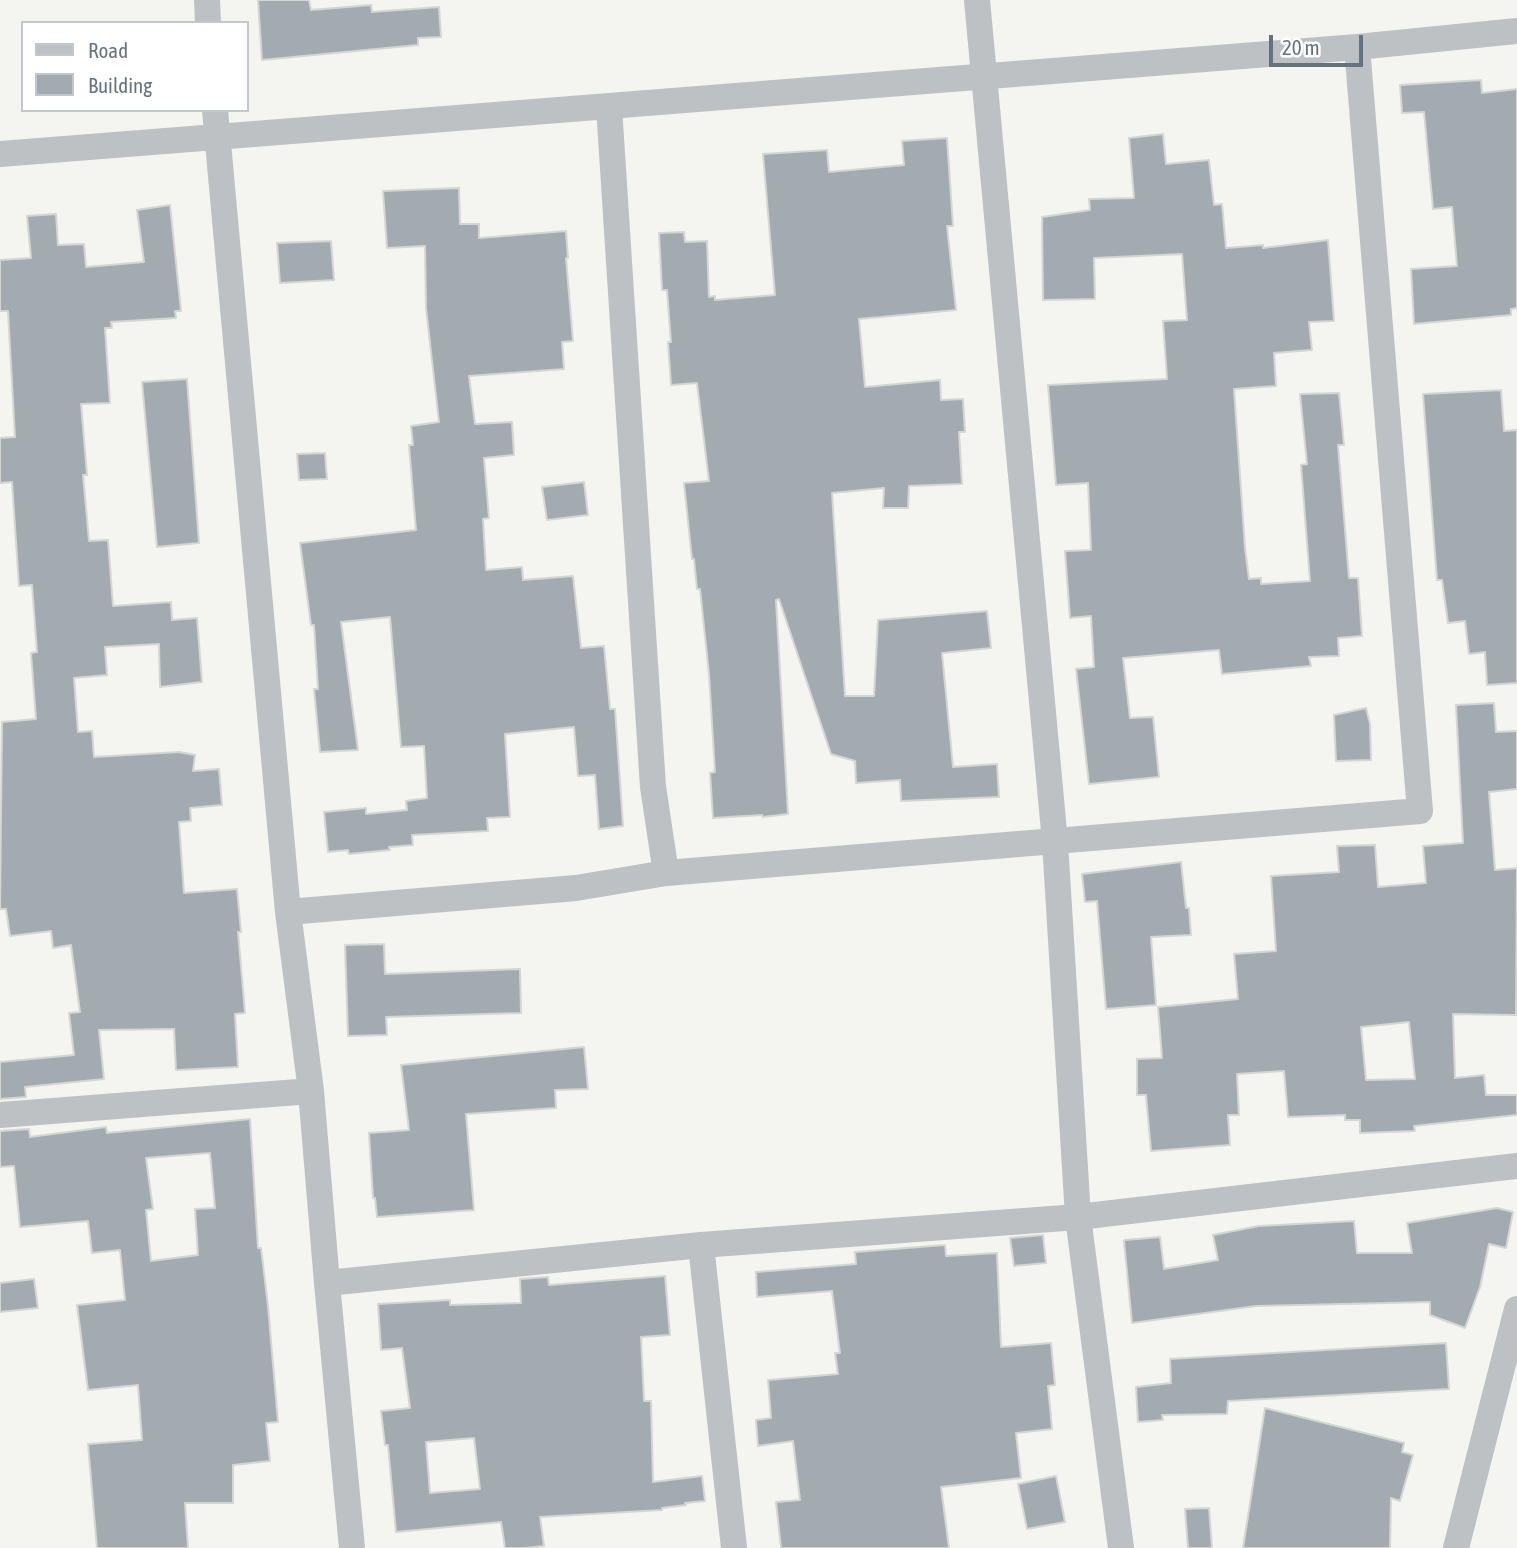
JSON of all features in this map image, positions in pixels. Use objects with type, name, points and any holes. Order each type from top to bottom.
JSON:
[{"type":"street","points":[[207,0],[208,21]]},
{"type":"street","points":[[977,0],[1055,842],[1078,1217],[1121,1548]]},
{"type":"street","points":[[0,154],[216,123],[609,107],[1357,47],[1517,31]]},
{"type":"street","points":[[288,912],[576,888],[666,873],[1419,811],[1357,47]]},
{"type":"street","points":[[609,107],[653,787],[666,873]]},
{"type":"street","points":[[216,123],[288,912],[311,1091],[352,1548]]},
{"type":"street","points":[[0,1115],[311,1091]]},
{"type":"street","points":[[327,1283],[701,1245],[1078,1217],[1517,1166]]},
{"type":"street","points":[[701,1245],[734,1548]]},
{"type":"street","points":[[1456,1548],[1517,1309]]},
{"type":"building","points":[[258,0],[309,0],[311,10],[371,5],[372,12],[439,7],[441,37],[418,38],[418,45],[262,60]]},
{"type":"building","points":[[1481,80],[1482,93],[1517,89],[1517,308],[1511,309],[1511,315],[1414,324],[1411,269],[1457,266],[1452,207],[1433,209],[1424,112],[1402,113],[1400,85]]},
{"type":"building","points":[[1163,134],[1166,164],[1209,160],[1214,205],[1222,204],[1226,248],[1263,245],[1263,248],[1328,240],[1334,321],[1309,322],[1312,350],[1274,353],[1276,386],[1234,389],[1245,548],[1249,579],[1261,578],[1261,584],[1310,581],[1301,465],[1307,464],[1300,394],[1339,393],[1344,445],[1338,445],[1349,578],[1358,578],[1362,636],[1338,638],[1339,656],[1309,657],[1311,666],[1222,674],[1219,650],[1123,658],[1130,718],[1153,717],[1159,777],[1089,784],[1076,669],[1094,667],[1091,616],[1070,618],[1065,551],[1091,550],[1088,483],[1056,485],[1048,385],[1167,379],[1163,321],[1187,320],[1182,254],[1094,258],[1095,299],[1043,300],[1042,217],[1090,210],[1089,199],[1134,198],[1129,138]]},
{"type":"building","points":[[947,138],[953,226],[947,226],[956,310],[859,319],[865,387],[940,380],[941,400],[963,399],[965,432],[959,432],[962,484],[909,486],[908,508],[883,508],[884,488],[832,493],[845,696],[874,696],[878,620],[987,611],[991,648],[942,653],[953,767],[997,764],[999,797],[901,801],[900,780],[856,783],[855,761],[831,754],[779,599],[776,600],[788,814],[713,818],[710,773],[715,772],[709,674],[700,589],[697,589],[692,559],[684,483],[709,481],[697,383],[671,385],[667,290],[662,290],[659,233],[684,232],[685,242],[707,241],[709,297],[715,296],[715,300],[775,295],[763,154],[827,150],[829,172],[904,165],[902,141]]},
{"type":"building","points":[[459,188],[460,224],[479,224],[479,238],[566,231],[573,341],[562,342],[564,369],[469,376],[475,424],[512,422],[514,455],[484,458],[489,518],[483,519],[486,570],[522,567],[523,580],[573,576],[581,648],[604,646],[610,709],[615,709],[623,826],[599,829],[595,775],[578,776],[574,727],[505,734],[510,817],[487,818],[488,831],[412,835],[413,845],[389,847],[390,850],[349,854],[348,850],[328,852],[324,812],[366,808],[366,814],[407,810],[406,801],[427,798],[424,746],[401,747],[390,617],[341,622],[358,750],[320,752],[314,689],[318,689],[314,625],[311,625],[300,543],[416,530],[409,445],[413,445],[411,426],[439,422],[426,308],[425,246],[387,248],[383,191]]},
{"type":"building","points":[[170,205],[181,311],[175,311],[176,318],[111,322],[112,328],[105,328],[110,403],[81,404],[87,475],[83,475],[89,541],[108,540],[113,606],[171,602],[172,620],[197,618],[202,682],[160,687],[159,644],[105,647],[107,675],[74,678],[78,732],[92,731],[94,757],[179,752],[195,755],[193,771],[219,769],[222,805],[190,808],[191,821],[179,822],[184,893],[237,889],[245,1013],[235,1014],[238,1067],[176,1070],[174,1029],[99,1030],[104,1079],[25,1087],[26,1097],[0,1099],[0,1062],[74,1055],[69,1013],[80,1012],[71,945],[53,948],[51,931],[10,936],[6,909],[0,909],[2,722],[36,719],[31,653],[37,652],[32,585],[19,586],[12,482],[0,483],[0,438],[15,437],[8,311],[0,311],[0,260],[31,258],[27,216],[56,214],[58,245],[84,244],[86,267],[144,262],[137,210]]},
{"type":"building","points":[[331,241],[334,280],[280,283],[277,243]]},
{"type":"building","points":[[187,379],[199,543],[157,547],[142,382]]},
{"type":"building","points":[[1501,390],[1504,431],[1517,430],[1517,683],[1487,685],[1485,652],[1469,654],[1465,621],[1448,623],[1442,580],[1437,580],[1423,394]]},
{"type":"building","points":[[325,453],[327,479],[299,480],[297,454]]},
{"type":"building","points":[[584,482],[588,515],[547,520],[542,487]]},
{"type":"building","points":[[1494,703],[1496,732],[1517,731],[1517,789],[1489,792],[1495,870],[1517,868],[1516,1015],[1453,1014],[1455,1078],[1484,1075],[1486,1095],[1517,1095],[1517,1115],[1414,1126],[1415,1131],[1360,1133],[1360,1120],[1345,1120],[1345,1115],[1288,1117],[1284,1071],[1237,1074],[1239,1115],[1228,1115],[1230,1145],[1151,1151],[1146,1095],[1137,1095],[1137,1059],[1162,1058],[1158,1007],[1238,999],[1234,954],[1276,951],[1271,876],[1339,872],[1337,846],[1375,845],[1378,887],[1426,883],[1423,846],[1463,843],[1456,705]],"holes":[[[1409,1022],[1415,1079],[1366,1080],[1361,1027]]]},
{"type":"building","points":[[1366,708],[1370,724],[1371,760],[1336,761],[1334,715]]},
{"type":"building","points":[[1181,862],[1191,935],[1151,937],[1156,1005],[1106,1009],[1097,901],[1085,902],[1082,874]]},
{"type":"building","points":[[384,944],[385,974],[520,969],[521,1013],[386,1017],[387,1035],[348,1036],[345,945]]},
{"type":"building","points":[[584,1047],[588,1089],[555,1090],[556,1108],[466,1114],[474,1210],[377,1217],[373,1198],[369,1133],[409,1130],[401,1065]]},
{"type":"building","points":[[250,1119],[258,1248],[261,1248],[268,1306],[278,1422],[266,1423],[270,1461],[233,1465],[233,1503],[185,1503],[188,1548],[97,1548],[88,1444],[142,1440],[138,1385],[88,1390],[77,1305],[125,1300],[120,1250],[92,1253],[88,1221],[20,1227],[14,1166],[0,1167],[0,1131],[29,1129],[30,1137],[106,1127],[107,1133]],"holes":[[[210,1153],[215,1208],[195,1209],[198,1255],[151,1261],[146,1210],[153,1209],[146,1158]]]},
{"type":"building","points":[[1497,1208],[1513,1212],[1506,1248],[1489,1244],[1480,1287],[1465,1328],[1430,1315],[1430,1302],[1256,1306],[1132,1323],[1125,1240],[1160,1237],[1164,1269],[1218,1260],[1213,1235],[1259,1226],[1354,1221],[1357,1253],[1412,1253],[1407,1223]]},
{"type":"building","points":[[1043,1235],[1046,1263],[1014,1266],[1010,1238]]},
{"type":"building","points":[[945,1245],[946,1256],[997,1253],[1001,1347],[1051,1343],[1055,1385],[1048,1386],[1052,1429],[1016,1433],[1021,1478],[941,1487],[949,1548],[781,1548],[776,1502],[800,1500],[793,1441],[758,1446],[756,1420],[771,1418],[768,1380],[838,1374],[835,1353],[840,1353],[832,1291],[757,1297],[756,1272],[856,1264],[855,1252]]},
{"type":"building","points":[[665,1276],[670,1335],[641,1337],[644,1401],[651,1401],[653,1482],[702,1476],[705,1501],[685,1503],[686,1505],[662,1510],[540,1517],[544,1546],[525,1548],[505,1548],[501,1522],[396,1532],[388,1445],[385,1445],[381,1411],[410,1408],[402,1348],[381,1350],[378,1304],[450,1300],[450,1305],[521,1303],[520,1279],[548,1277],[549,1285]],"holes":[[[474,1438],[480,1489],[430,1493],[426,1442]]]},
{"type":"building","points":[[34,1279],[38,1308],[0,1312],[0,1283]]},
{"type":"building","points":[[1446,1343],[1449,1389],[1228,1401],[1227,1414],[1162,1415],[1163,1420],[1138,1422],[1136,1387],[1171,1383],[1170,1359]]},
{"type":"building","points":[[1265,1408],[1404,1443],[1402,1452],[1413,1455],[1400,1501],[1391,1498],[1390,1548],[1243,1548]]},
{"type":"building","points":[[1056,1476],[1065,1522],[1027,1529],[1018,1484]]},
{"type":"building","points":[[1209,1508],[1212,1548],[1188,1548],[1185,1509]]}]
